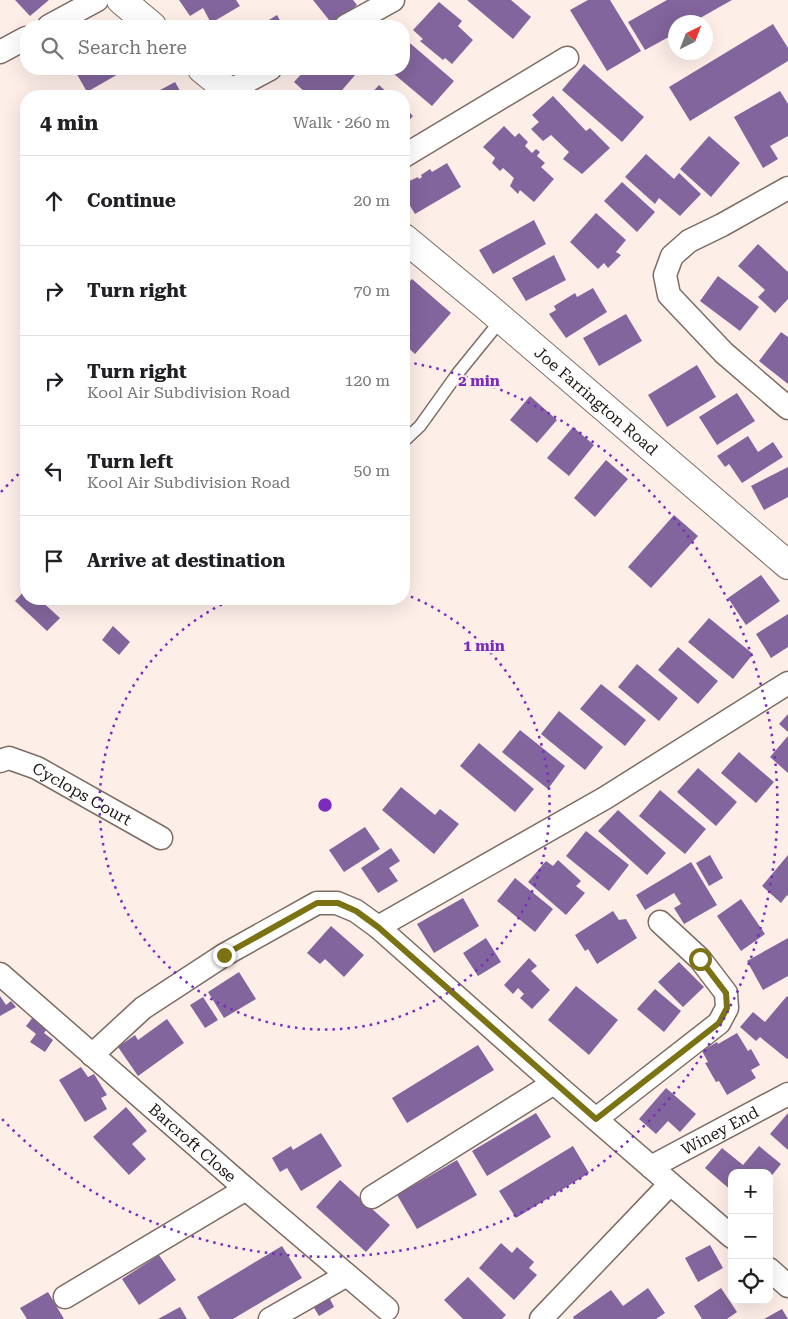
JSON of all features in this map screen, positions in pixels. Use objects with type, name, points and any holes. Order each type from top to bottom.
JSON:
[{"type":"main road","points":[[121,0],[145,20]]},
{"type":"main road","points":[[209,75],[227,90]]},
{"type":"main road","name":"Joe Farrington Road","points":[[410,243],[788,565]]},
{"type":"street","points":[[60,20],[97,0]]},
{"type":"street","points":[[357,20],[394,0]]},
{"type":"street","points":[[0,52],[20,41]]},
{"type":"street","points":[[410,152],[567,58]]},
{"type":"street","points":[[238,90],[261,75]]},
{"type":"street","points":[[788,188],[690,241],[672,256],[665,274],[669,296],[724,353],[788,408]]},
{"type":"street","points":[[378,927],[605,798],[788,683]]},
{"type":"street","name":"Cyclops Court","points":[[0,761],[9,758],[37,768],[162,838]]},
{"type":"street","points":[[92,1055],[143,1008],[224,955],[317,903],[338,903],[356,911],[378,927],[728,1234]]},
{"type":"street","points":[[596,1119],[719,1023],[727,1008],[726,993],[700,959],[660,922]]},
{"type":"street","name":"Barcroft Close","points":[[0,974],[246,1190],[387,1309]]},
{"type":"street","points":[[372,1197],[554,1083]]},
{"type":"street","name":"Winey End","points":[[651,1167],[788,1094]]},
{"type":"street","points":[[541,1319],[670,1184]]},
{"type":"street","points":[[65,1297],[246,1190]]},
{"type":"street","points":[[773,1273],[788,1286]]},
{"type":"street","points":[[270,1319],[347,1275]]},
{"type":"lane","points":[[410,435],[420,426],[458,372],[501,320]]},
{"type":"building","points":[[15,0],[49,0],[30,16]]},
{"type":"building","points":[[179,0],[236,0],[240,6],[216,20],[209,20],[203,8],[190,16]]},
{"type":"building","points":[[313,0],[353,0],[357,5],[339,20],[329,20]]},
{"type":"building","points":[[467,0],[511,0],[531,17],[513,39]]},
{"type":"building","points":[[588,0],[610,0],[641,51],[607,71],[570,10]]},
{"type":"building","points":[[667,0],[732,0],[705,15],[668,15],[668,37],[645,50],[628,22]]},
{"type":"building","points":[[439,2],[462,21],[458,26],[473,40],[452,64],[445,58],[443,60],[420,41],[423,39],[413,30]]},
{"type":"building","points":[[277,15],[280,20],[269,20]]},
{"type":"building","points":[[773,24],[788,48],[788,61],[690,121],[669,87]]},
{"type":"building","points":[[410,43],[454,81],[432,106],[395,75],[410,75]]},
{"type":"building","points":[[584,64],[644,117],[622,142],[562,90]]},
{"type":"building","points":[[77,75],[117,75],[90,90],[86,90]]},
{"type":"building","points":[[300,75],[355,75],[342,90],[303,90],[294,82]]},
{"type":"building","points":[[175,82],[180,90],[160,90]]},
{"type":"building","points":[[379,85],[384,90],[374,90]]},
{"type":"building","points":[[780,91],[788,104],[788,136],[770,146],[778,159],[763,168],[734,117]]},
{"type":"building","points":[[553,96],[586,131],[590,128],[610,148],[582,174],[563,159],[569,152],[551,135],[543,141],[531,129],[539,122],[532,115]]},
{"type":"building","points":[[504,126],[515,137],[519,133],[528,142],[525,146],[532,153],[536,149],[540,152],[537,156],[545,163],[541,167],[554,179],[534,202],[520,190],[518,194],[510,186],[514,178],[503,168],[500,171],[492,163],[495,158],[483,147]]},
{"type":"building","points":[[709,136],[740,163],[711,197],[680,169]]},
{"type":"building","points":[[646,154],[674,179],[679,173],[701,194],[680,216],[659,198],[655,204],[625,177]]},
{"type":"building","points":[[447,163],[461,187],[415,214],[410,206],[410,181],[418,177],[419,179],[422,177],[421,175],[430,169],[432,172]]},
{"type":"building","points":[[622,182],[655,212],[637,232],[604,201]]},
{"type":"building","points":[[596,213],[626,240],[616,252],[621,255],[608,268],[604,263],[598,269],[570,242]]},
{"type":"building","points":[[534,220],[546,244],[493,274],[479,250]]},
{"type":"building","points":[[758,244],[788,272],[788,299],[775,313],[758,297],[765,290],[738,266]]},
{"type":"building","points":[[554,255],[566,280],[526,301],[512,278]]},
{"type":"building","points":[[718,276],[759,307],[740,331],[700,301]]},
{"type":"building","points":[[412,279],[451,313],[415,354],[410,349],[410,281]]},
{"type":"building","points":[[593,288],[607,312],[566,338],[549,314],[556,310],[554,306],[575,293],[577,297]]},
{"type":"building","points":[[626,314],[642,341],[599,366],[583,338]]},
{"type":"building","points":[[781,332],[788,337],[788,384],[759,361]]},
{"type":"building","points":[[697,365],[716,397],[667,427],[648,395]]},
{"type":"building","points":[[737,393],[755,421],[717,445],[699,417]]},
{"type":"building","points":[[530,396],[557,420],[537,443],[510,420]]},
{"type":"building","points":[[573,427],[594,445],[569,476],[547,458]]},
{"type":"building","points":[[748,436],[758,452],[773,442],[783,457],[742,483],[729,464],[725,467],[717,456]]},
{"type":"building","points":[[606,460],[628,479],[595,517],[574,498]]},
{"type":"building","points":[[788,467],[788,497],[764,510],[751,486]]},
{"type":"building","points":[[674,515],[698,536],[651,588],[628,567]]},
{"type":"building","points":[[761,575],[780,601],[746,625],[728,598]]},
{"type":"building","points":[[20,596],[20,605],[46,605],[60,618],[47,631],[15,601]]},
{"type":"building","points":[[788,614],[788,647],[771,658],[756,634]]},
{"type":"building","points":[[709,618],[753,654],[733,679],[688,642]]},
{"type":"building","points":[[113,626],[130,642],[119,655],[102,640]]},
{"type":"building","points":[[678,647],[718,681],[698,704],[658,670]]},
{"type":"building","points":[[637,664],[678,698],[659,721],[618,687]]},
{"type":"building","points":[[601,684],[646,720],[625,746],[580,709]]},
{"type":"building","points":[[559,711],[603,747],[585,770],[541,734]]},
{"type":"building","points":[[788,714],[788,732],[779,724]]},
{"type":"building","points":[[520,730],[565,766],[548,789],[502,752]]},
{"type":"building","points":[[788,736],[788,773],[770,757]]},
{"type":"building","points":[[479,743],[534,789],[515,812],[460,766]]},
{"type":"building","points":[[739,752],[774,782],[756,803],[721,773]]},
{"type":"building","points":[[698,768],[737,802],[716,826],[677,792]]},
{"type":"building","points":[[401,787],[435,815],[440,809],[459,824],[434,854],[382,810]]},
{"type":"building","points":[[660,790],[706,829],[685,854],[639,816]]},
{"type":"building","points":[[618,810],[666,853],[647,875],[598,831]]},
{"type":"building","points":[[365,827],[380,849],[344,872],[329,850]]},
{"type":"building","points":[[586,831],[629,865],[609,891],[566,856]]},
{"type":"building","points":[[391,848],[400,861],[389,868],[398,881],[378,893],[361,868]]},
{"type":"building","points":[[710,855],[723,878],[709,886],[696,863]]},
{"type":"building","points":[[788,855],[788,896],[781,903],[762,886]]},
{"type":"building","points":[[558,860],[581,881],[576,886],[585,893],[566,915],[528,882],[546,861],[553,866]]},
{"type":"building","points":[[691,862],[717,905],[684,924],[674,908],[681,904],[674,893],[645,910],[636,895]]},
{"type":"building","points":[[515,878],[553,909],[535,932],[497,901]]},
{"type":"building","points":[[463,898],[479,926],[434,953],[417,924]]},
{"type":"building","points":[[741,899],[765,934],[741,951],[717,916]]},
{"type":"building","points":[[613,911],[619,920],[626,919],[637,938],[597,964],[588,949],[585,951],[575,935]]},
{"type":"building","points":[[331,926],[364,955],[344,977],[325,959],[320,964],[307,953]]},
{"type":"building","points":[[486,938],[501,962],[478,976],[463,953]]},
{"type":"building","points":[[788,938],[788,976],[763,990],[747,961]]},
{"type":"building","points":[[529,958],[537,966],[531,971],[550,990],[532,1009],[520,998],[524,994],[518,988],[513,994],[504,985]]},
{"type":"building","points":[[679,962],[704,987],[683,1007],[658,982]]},
{"type":"building","points":[[239,972],[256,999],[224,1018],[208,992]]},
{"type":"building","points":[[576,986],[618,1020],[589,1055],[548,1020]]},
{"type":"building","points":[[655,989],[681,1011],[664,1032],[637,1009]]},
{"type":"building","points":[[0,996],[6,1005],[11,1001],[16,1007],[0,1016]]},
{"type":"building","points":[[787,996],[787,1059],[760,1037],[756,1041],[740,1027],[753,1012],[765,1022]]},
{"type":"building","points":[[203,997],[218,1020],[205,1028],[190,1005]]},
{"type":"building","points":[[33,1017],[47,1029],[44,1033],[53,1040],[45,1052],[30,1042],[36,1034],[26,1026]]},
{"type":"building","points":[[167,1019],[184,1043],[138,1076],[118,1047],[135,1035],[138,1040]]},
{"type":"building","points":[[737,1033],[748,1051],[751,1049],[760,1065],[751,1070],[756,1078],[727,1095],[719,1081],[716,1082],[705,1063],[708,1062],[702,1051]]},
{"type":"building","points":[[478,1045],[494,1070],[407,1123],[392,1098]]},
{"type":"building","points":[[81,1067],[88,1077],[94,1074],[107,1095],[101,1098],[107,1109],[85,1122],[59,1080]]},
{"type":"building","points":[[666,1088],[696,1114],[680,1132],[668,1121],[656,1134],[639,1119]]},
{"type":"building","points":[[126,1107],[147,1131],[132,1144],[146,1159],[129,1175],[93,1137]]},
{"type":"building","points":[[536,1113],[551,1137],[487,1176],[472,1151]]},
{"type":"building","points":[[788,1113],[788,1150],[770,1134]]},
{"type":"building","points":[[321,1133],[342,1166],[301,1191],[287,1168],[280,1172],[272,1158],[291,1146],[293,1150]]},
{"type":"building","points":[[573,1146],[589,1173],[516,1218],[499,1191]]},
{"type":"building","points":[[759,1146],[781,1164],[773,1174],[773,1169],[728,1169],[728,1188],[705,1168],[722,1148],[743,1165]]},
{"type":"building","points":[[457,1160],[477,1195],[417,1229],[397,1195]]},
{"type":"building","points":[[340,1180],[390,1225],[366,1252],[316,1207]]},
{"type":"building","points":[[501,1243],[512,1253],[517,1247],[534,1262],[529,1268],[537,1275],[514,1300],[479,1268]]},
{"type":"building","points":[[710,1245],[723,1268],[698,1282],[685,1258]]},
{"type":"building","points":[[282,1246],[302,1278],[233,1319],[210,1319],[197,1297]]},
{"type":"building","points":[[159,1255],[176,1280],[139,1305],[122,1279]]},
{"type":"building","points":[[468,1277],[506,1315],[502,1319],[463,1319],[444,1300]]},
{"type":"building","points":[[648,1288],[665,1313],[656,1319],[574,1319],[573,1317],[611,1290],[623,1306]]},
{"type":"building","points":[[721,1288],[728,1298],[728,1304],[732,1304],[737,1312],[727,1319],[702,1319],[694,1306]]},
{"type":"building","points":[[48,1292],[64,1319],[27,1319],[20,1308]]},
{"type":"building","points":[[329,1297],[334,1307],[319,1316],[313,1306]]},
{"type":"building","points":[[180,1307],[187,1319],[158,1319]]},
{"type":"building","points":[[782,1309],[788,1319],[764,1319]]},
{"type":"route","points":[[224,955],[317,903],[338,903],[356,911],[378,927],[596,1119],[719,1023],[727,1008],[726,993],[700,959]]}]
